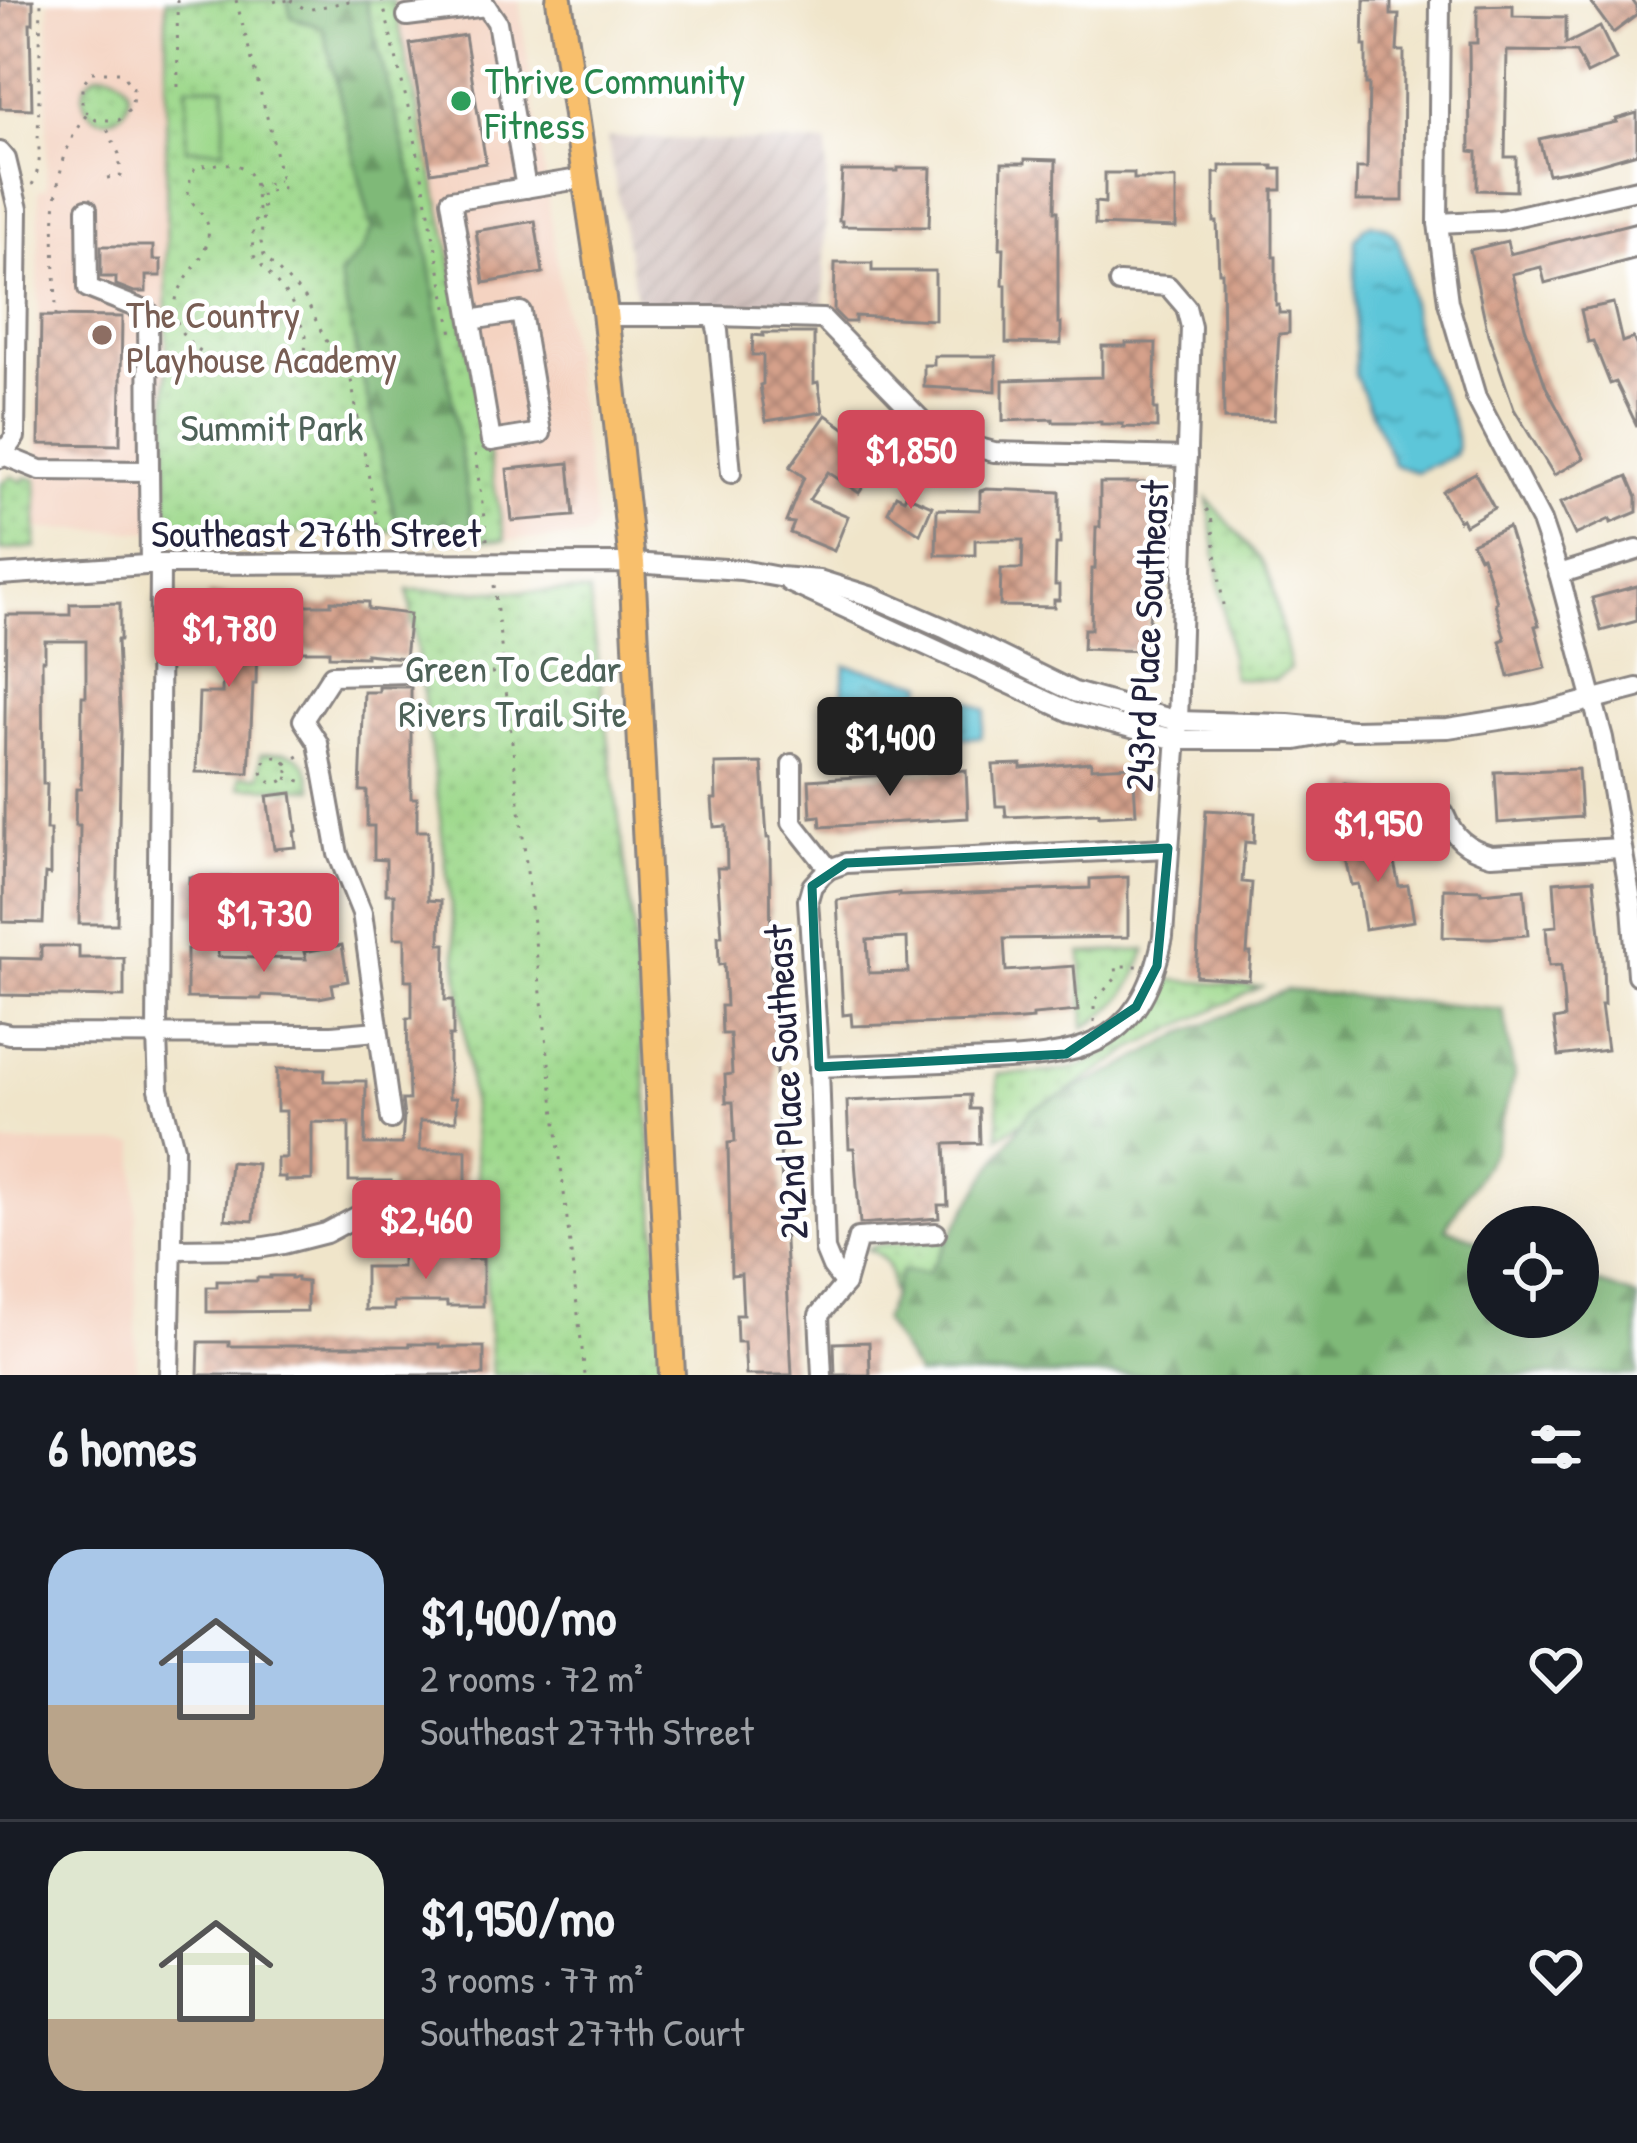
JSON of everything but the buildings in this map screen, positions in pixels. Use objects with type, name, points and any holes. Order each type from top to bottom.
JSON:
[{"type":"main road","points":[[559,0],[606,316],[632,562],[672,1375]]},
{"type":"street","points":[[1440,0],[1438,224],[1448,302],[1476,397],[1541,520],[1558,574],[1603,738],[1632,906],[1637,975]]},
{"type":"street","points":[[407,16],[484,3],[497,22],[526,188]]},
{"type":"street","points":[[0,152],[18,198],[9,249],[8,396],[15,437],[2,456],[40,470],[148,471]]},
{"type":"street","points":[[471,320],[520,312],[541,433],[491,441],[451,200],[585,178]]},
{"type":"street","points":[[1438,224],[1501,220],[1637,189]]},
{"type":"street","points":[[87,208],[88,288],[148,312],[148,471],[155,565],[157,1036],[159,1089],[174,1138],[169,1375]]},
{"type":"street","name":"243rd Place Southeast","points":[[1095,1042],[1114,1031],[1136,1007],[1157,967],[1163,937],[1186,506],[1191,327],[1186,308],[1168,286],[1119,283]]},
{"type":"street","points":[[606,316],[823,319],[927,426],[965,446],[994,452],[1187,457]]},
{"type":"street","points":[[714,316],[730,473]]},
{"type":"street","points":[[1558,574],[1637,550]]},
{"type":"street","name":"Southeast 276th Street","points":[[0,574],[155,565],[632,562],[713,566],[819,580],[873,597],[1074,692],[1177,730],[1288,724],[1352,730],[1448,728],[1538,714],[1637,688]]},
{"type":"street","points":[[391,1119],[362,914],[338,854],[318,743],[303,721],[332,675],[411,674]]},
{"type":"street","points":[[792,764],[792,822],[825,872],[846,863],[1168,848]]},
{"type":"street","points":[[1444,814],[1461,842],[1491,855],[1621,848]]},
{"type":"street","name":"242nd Place Southeast","points":[[825,872],[812,886],[808,914],[826,1250],[845,1284]]},
{"type":"street","points":[[0,1032],[157,1036],[377,1031]]},
{"type":"street","points":[[819,1067],[1046,1057],[1095,1042]]},
{"type":"street","points":[[172,1249],[258,1248],[326,1233],[356,1217],[477,1215]]},
{"type":"street","points":[[822,1375],[819,1315],[845,1284],[858,1238],[936,1233]]},
{"type":"path","points":[[18,198],[29,199],[40,155],[41,0]]},
{"type":"path","points":[[177,0],[178,90]]},
{"type":"path","points":[[236,0],[282,188],[261,193],[262,249],[305,298],[351,380],[376,522],[376,564]]},
{"type":"path","points":[[275,0],[290,0],[307,10],[354,0]]},
{"type":"path","points":[[382,0],[412,123],[456,352]]},
{"type":"path","points":[[92,72],[120,72],[133,88],[132,107],[119,121],[107,121],[96,121],[82,108],[82,84],[92,72]]},
{"type":"path","points":[[56,316],[58,182],[76,131],[88,113]]},
{"type":"path","points":[[107,121],[122,166],[121,176],[107,178]]},
{"type":"path","points":[[228,163],[245,167],[255,186],[254,256],[290,299],[307,346],[305,357],[294,363],[261,369],[220,361],[199,351],[180,330],[174,307],[205,254],[208,226],[188,195],[194,170],[228,163]]},
{"type":"path","points":[[255,186],[280,181]]},
{"type":"path","points":[[474,443],[585,1375]]},
{"type":"path","points":[[1186,506],[1207,509],[1210,514],[1223,605]]},
{"type":"path","points":[[411,674],[504,674]]},
{"type":"path","points":[[275,757],[284,760],[287,770],[284,779],[275,783],[262,770],[275,757]]},
{"type":"path","points":[[1095,1042],[1094,1001],[1117,977],[1116,967],[1157,967]]},
{"type":"highlighted area","points":[[1168,848],[1157,966],[1136,1007],[1066,1054],[819,1067],[812,886],[846,863]]},
{"type":"shaded area","name":"The Country Playhouse Academy","points":[[49,0],[166,0],[167,532],[37,529],[39,190],[46,189]]},
{"type":"shaded area","points":[[391,0],[519,0],[595,523],[588,536],[505,540],[431,172]]},
{"type":"shaded area","points":[[607,137],[827,144],[824,307],[638,307]]},
{"type":"shaded area","points":[[0,1143],[136,1143],[136,1375],[0,1375]]},
{"type":"green space","name":"Summit Park","points":[[166,0],[393,0],[447,236],[505,540],[400,539],[398,531],[167,532]]},
{"type":"green space","name":"Green To Cedar Rivers Trail Site","points":[[287,0],[365,0],[420,205],[473,529],[398,531],[339,276],[362,251],[372,229],[323,28],[291,17]]},
{"type":"green space","points":[[106,73],[122,80],[129,96],[122,112],[106,119],[90,112],[83,96],[90,80]]},
{"type":"green space","points":[[187,86],[225,86],[224,149],[186,149]]},
{"type":"green space","points":[[12,476],[23,482],[26,477],[37,480],[36,547],[0,551],[0,483]]},
{"type":"green space","points":[[1208,499],[1261,560],[1272,583],[1290,669],[1275,680],[1233,678]]},
{"type":"green space","name":"Green To Cedar Rivers Trail Site","points":[[408,590],[589,592],[633,925],[664,1375],[492,1375],[459,981]]},
{"type":"green space","points":[[285,752],[302,760],[313,789],[240,787],[240,776],[260,776],[261,754]]},
{"type":"green space","points":[[1146,950],[1124,996],[1084,1028],[1081,953]]},
{"type":"green space","points":[[1170,980],[1260,987],[1136,1047],[999,1137],[997,1074],[1064,1070],[1104,1055],[1143,1022]]},
{"type":"green space","points":[[1286,990],[1503,1010],[1514,1076],[1494,1151],[1445,1228],[1467,1236],[1467,1338],[1599,1338],[1599,1283],[1637,1297],[1637,1375],[917,1375],[883,1321],[901,1271],[928,1273],[1031,1110],[1183,1033]]},
{"type":"green space","points":[[949,1240],[917,1289],[891,1291],[887,1265],[867,1249],[878,1245]]},
{"type":"water","points":[[1371,223],[1388,229],[1399,244],[1419,343],[1455,433],[1455,455],[1416,472],[1394,465],[1355,375],[1355,239]]},
{"type":"water","points":[[845,665],[924,683],[909,737],[838,738]]},
{"type":"water","points":[[936,697],[962,698],[986,710],[981,737],[925,739],[920,731]]},
{"type":"place","name":"Thrive Community Fitness","points":[[461,101]]},
{"type":"place","name":"The Country Playhouse Academy","points":[[102,335]]}]
